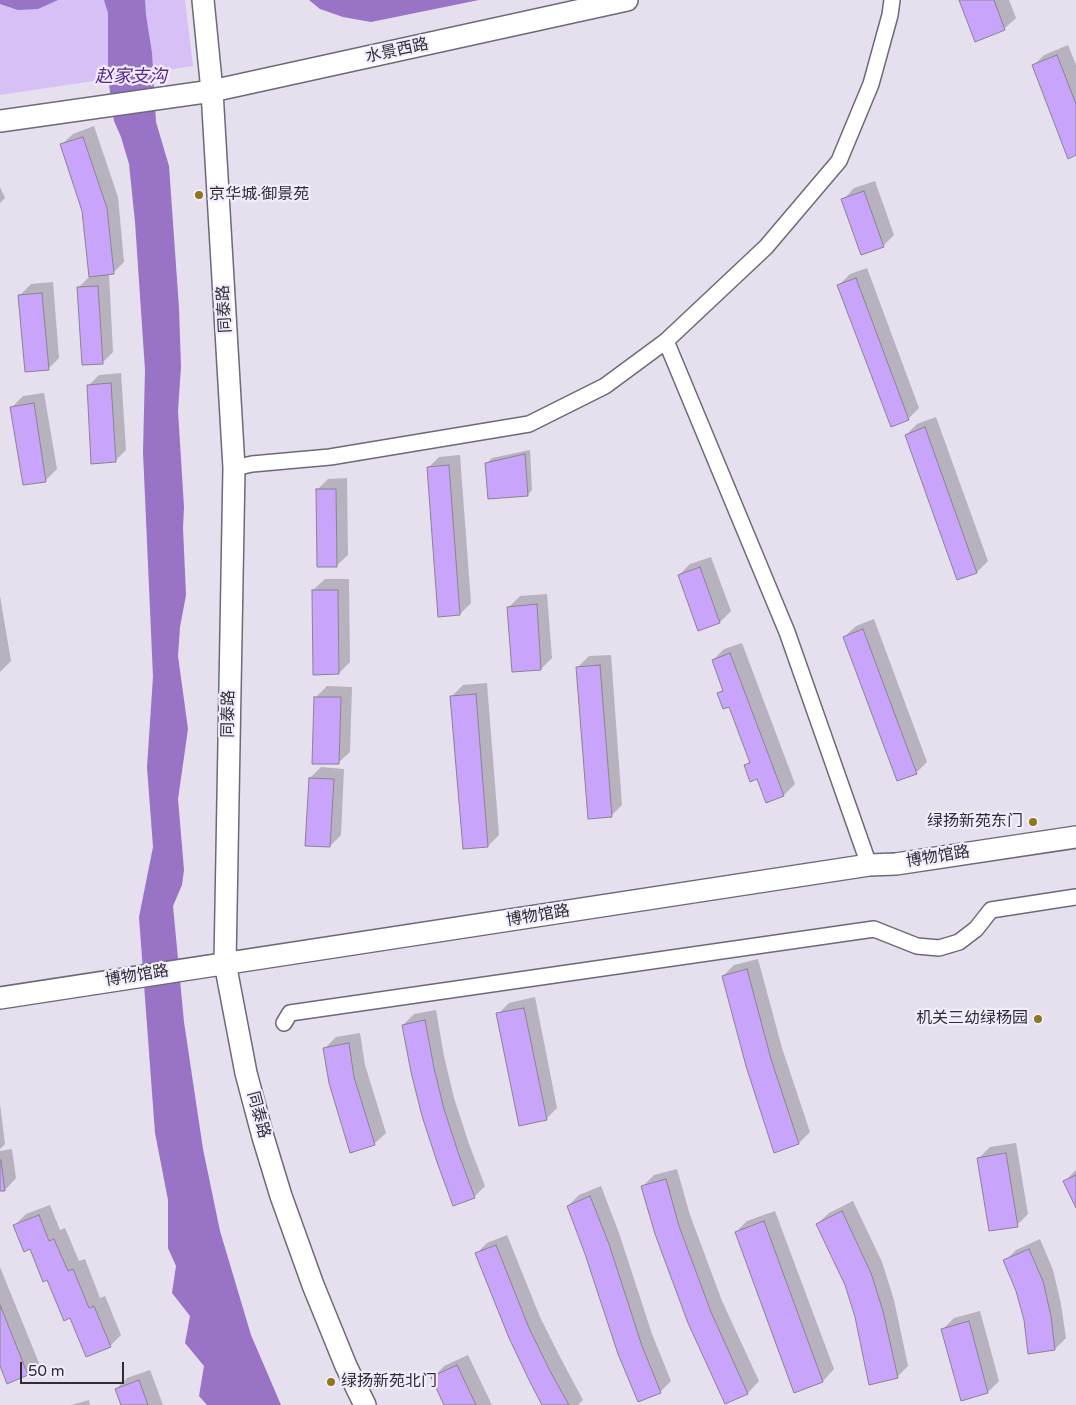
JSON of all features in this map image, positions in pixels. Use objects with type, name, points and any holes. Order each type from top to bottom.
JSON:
[{"type":"street","name":"同泰路","points":[[203,0],[212,91],[234,468],[225,963],[246,1073],[281,1196],[317,1294],[346,1366],[365,1405]]},
{"type":"street","name":"水景西路","points":[[0,121],[212,91],[628,0]]},
{"type":"street","points":[[234,468],[252,464],[330,457],[529,424],[605,386],[666,341],[766,247],[839,161],[870,84],[890,15],[892,0]]},
{"type":"street","points":[[666,341],[787,632],[869,865]]},
{"type":"street","name":"博物馆路","points":[[0,998],[186,968],[869,865],[896,864],[1076,837]]},
{"type":"street","points":[[284,1023],[290,1013],[874,929],[917,946],[939,948],[959,942],[965,938],[976,929],[991,910],[1076,897]]},
{"type":"shaded area","points":[[0,0],[185,0],[193,66],[0,95]]},
{"type":"water","points":[[0,0],[58,0],[38,9],[18,10],[0,4]]},
{"type":"water","name":"赵家支沟","points":[[104,0],[145,0],[152,53],[156,122],[169,166],[179,308],[181,367],[178,411],[184,507],[186,595],[180,627],[178,656],[188,729],[178,799],[184,870],[182,885],[173,906],[184,1022],[203,1149],[220,1231],[251,1335],[281,1405],[207,1405],[199,1396],[204,1366],[185,1343],[190,1316],[172,1293],[176,1266],[168,1248],[168,1200],[155,1133],[139,917],[153,847],[147,767],[153,677],[143,452],[145,370],[129,164],[114,121],[108,77],[108,13]]},
{"type":"water","points":[[309,0],[479,0],[371,22],[343,17],[320,9]]},
{"type":"building","points":[[959,0],[994,0],[1005,30],[975,42]]},
{"type":"building","points":[[1057,55],[1076,104],[1076,155],[1068,159],[1032,65]]},
{"type":"building","points":[[83,137],[107,208],[114,274],[89,277],[82,211],[60,144]]},
{"type":"building","points":[[864,191],[884,247],[861,255],[841,199]]},
{"type":"building","points":[[856,278],[909,420],[891,427],[837,285]]},
{"type":"building","points":[[98,286],[103,364],[82,365],[77,287]]},
{"type":"building","points":[[42,293],[49,370],[25,372],[18,295]]},
{"type":"building","points":[[111,383],[116,462],[91,464],[87,385]]},
{"type":"building","points":[[34,403],[46,482],[23,485],[10,407]]},
{"type":"building","points":[[925,427],[977,573],[957,580],[905,435]]},
{"type":"building","points":[[525,454],[528,496],[488,499],[485,463]]},
{"type":"building","points":[[449,465],[460,615],[438,617],[427,467]]},
{"type":"building","points":[[316,489],[336,489],[337,567],[317,567]]},
{"type":"building","points":[[700,567],[720,623],[698,631],[678,575]]},
{"type":"building","points":[[312,590],[338,590],[339,674],[313,675]]},
{"type":"building","points":[[537,604],[541,670],[512,672],[507,607]]},
{"type":"building","points":[[863,629],[917,774],[897,781],[843,637]]},
{"type":"building","points":[[730,653],[784,796],[766,803],[757,779],[750,782],[744,765],[750,763],[729,707],[723,709],[717,693],[723,691],[712,660]]},
{"type":"building","points":[[600,665],[612,817],[588,819],[576,667]]},
{"type":"building","points":[[476,694],[488,847],[463,849],[450,696]]},
{"type":"building","points":[[314,697],[341,697],[339,764],[312,764]]},
{"type":"building","points":[[309,778],[334,779],[330,847],[305,846]]},
{"type":"building","points":[[747,969],[771,1059],[799,1144],[774,1153],[746,1066],[722,976]]},
{"type":"building","points":[[524,1008],[547,1120],[519,1126],[496,1013]]},
{"type":"building","points":[[425,1020],[444,1109],[475,1198],[453,1206],[422,1116],[402,1025]]},
{"type":"building","points":[[349,1043],[354,1077],[375,1145],[350,1153],[329,1083],[323,1048]]},
{"type":"building","points":[[1006,1153],[1018,1227],[989,1231],[977,1158]]},
{"type":"building","points":[[1,1160],[5,1191],[0,1191]]},
{"type":"building","points":[[1076,1175],[1076,1208],[1063,1181]]},
{"type":"building","points":[[666,1179],[679,1226],[711,1312],[748,1394],[725,1404],[688,1323],[655,1234],[641,1186]]},
{"type":"building","points":[[590,1196],[609,1244],[642,1346],[661,1393],[638,1402],[618,1354],[567,1206]]},
{"type":"building","points":[[842,1211],[871,1273],[883,1311],[898,1378],[869,1385],[855,1317],[845,1285],[816,1224]]},
{"type":"building","points":[[39,1215],[49,1241],[54,1239],[68,1271],[73,1269],[89,1308],[94,1306],[111,1347],[86,1357],[70,1318],[64,1321],[47,1280],[43,1282],[30,1249],[24,1252],[13,1225]]},
{"type":"building","points":[[764,1221],[823,1382],[794,1393],[735,1232]]},
{"type":"building","points":[[496,1245],[529,1328],[569,1405],[542,1405],[509,1338],[475,1253]]},
{"type":"building","points":[[1029,1249],[1043,1281],[1051,1316],[1055,1350],[1028,1354],[1024,1320],[1016,1291],[1003,1260]]},
{"type":"building","points":[[0,1305],[28,1375],[7,1384],[0,1366]]},
{"type":"building","points":[[969,1321],[988,1393],[961,1401],[941,1329]]},
{"type":"building","points":[[457,1365],[476,1405],[444,1405],[431,1377]]},
{"type":"building","points":[[139,1380],[148,1405],[121,1405],[115,1389]]},
{"type":"place","name":"京华城·御景苑","points":[[199,195]]},
{"type":"place","name":"绿扬新苑东门","points":[[1033,822]]},
{"type":"place","name":"机关三幼绿杨园","points":[[1038,1019]]},
{"type":"place","name":"绿扬新苑北门","points":[[331,1382]]}]
